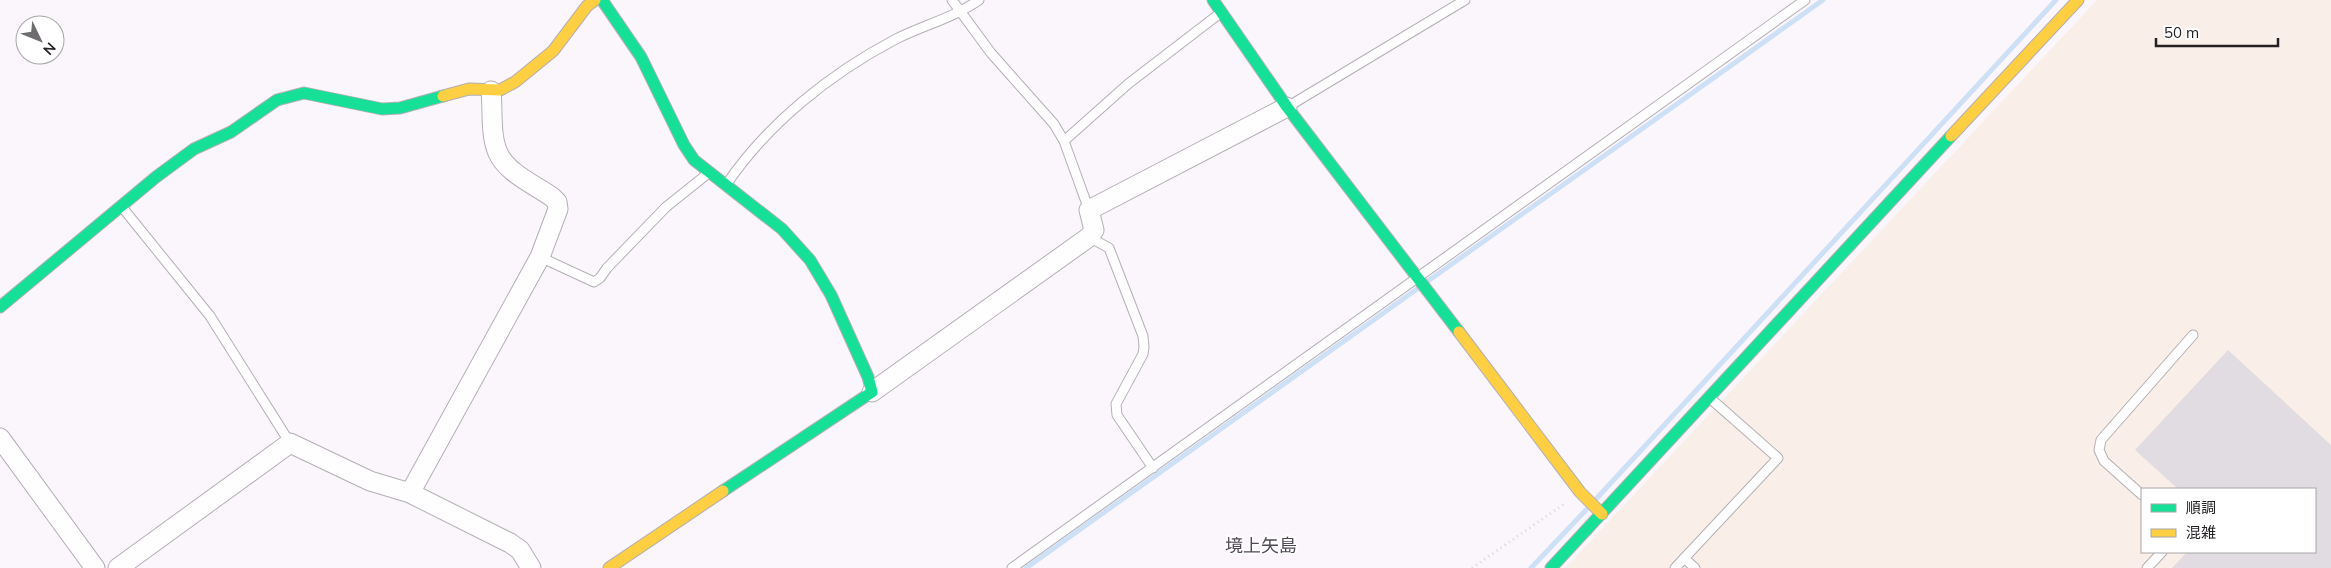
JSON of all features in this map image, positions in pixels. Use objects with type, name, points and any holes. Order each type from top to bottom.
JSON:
[{"type":"street","points":[[0,307],[120,205],[194,149],[231,132],[264,108],[286,96],[304,92],[382,109],[415,106],[452,92],[469,89],[491,91],[508,86],[547,58],[587,6],[595,0]]},
{"type":"street","points":[[602,0],[641,57],[684,144],[694,160],[708,173],[782,229],[810,260],[832,294],[868,377],[872,392]]},
{"type":"street","points":[[1213,0],[1287,107],[1580,492],[1602,514]]},
{"type":"street","points":[[1551,568],[2078,0]]},
{"type":"street","points":[[410,492],[540,257],[556,218],[558,202],[512,170],[498,153],[492,120],[491,91]]},
{"type":"street","points":[[609,568],[872,392],[1089,237],[1094,230],[1094,222],[1089,210],[1287,107]]},
{"type":"street","points":[[0,438],[95,568]]},
{"type":"street","points":[[118,568],[290,443],[370,480],[410,492],[510,542],[520,550],[531,568]]},
{"type":"lane","points":[[952,0],[990,53],[1042,110],[1064,141],[1089,210]]},
{"type":"lane","points":[[726,185],[738,167],[763,140],[807,98],[852,65],[896,39],[960,12],[979,0]]},
{"type":"lane","points":[[1287,107],[1465,0]]},
{"type":"lane","points":[[1012,568],[1805,0]]},
{"type":"lane","points":[[1064,141],[1128,84],[1221,12]]},
{"type":"lane","points":[[540,257],[594,282],[600,278],[607,268],[666,207],[708,173]]},
{"type":"lane","points":[[120,205],[210,316],[290,443]]},
{"type":"lane","points":[[1089,237],[1109,248],[1143,336],[1143,354],[1116,404],[1124,428],[1152,468]]},
{"type":"lane","points":[[2141,494],[2104,461],[2099,450],[2101,440],[2193,335]]},
{"type":"lane","points":[[1675,568],[1778,458],[1710,398]]},
{"type":"lane","points":[[2147,568],[2161,553]]},
{"type":"lane","points":[[1684,558],[1695,568]]},
{"type":"path","points":[[1472,568],[1580,492]]},
{"type":"shaded area","points":[[2097,0],[2331,0],[2331,568],[1565,568]]},
{"type":"building","points":[[2228,350],[2331,445],[2331,568],[2172,568],[2186,553],[2316,553],[2316,488],[2177,488],[2135,450]]},
{"type":"waterway","points":[[1428,281],[1823,0]]},
{"type":"waterway","points":[[1597,498],[2056,0]]},
{"type":"waterway","points":[[1026,568],[1417,289]]},
{"type":"waterway","points":[[1531,568],[1586,510]]},
{"type":"traffic: fast","points":[[602,0],[641,57],[684,145],[694,160],[782,229],[810,260],[831,295],[868,377],[872,392],[723,491]]},
{"type":"traffic: fast","points":[[1213,0],[1287,107],[1459,332]]},
{"type":"traffic: fast","points":[[0,307],[156,177],[194,149],[231,132],[277,100],[304,93],[382,109],[400,108],[443,96]]},
{"type":"traffic: fast","points":[[1551,568],[1951,136]]},
{"type":"traffic: slow","points":[[443,96],[469,89],[500,90],[515,82],[553,51],[587,6],[595,0]]},
{"type":"traffic: slow","points":[[1951,136],[2078,0]]},
{"type":"traffic: slow","points":[[1459,332],[1580,492],[1602,514]]},
{"type":"traffic: slow","points":[[609,568],[723,491]]},
{"type":"district","name":"境上矢島","points":[[1261,546]]}]
